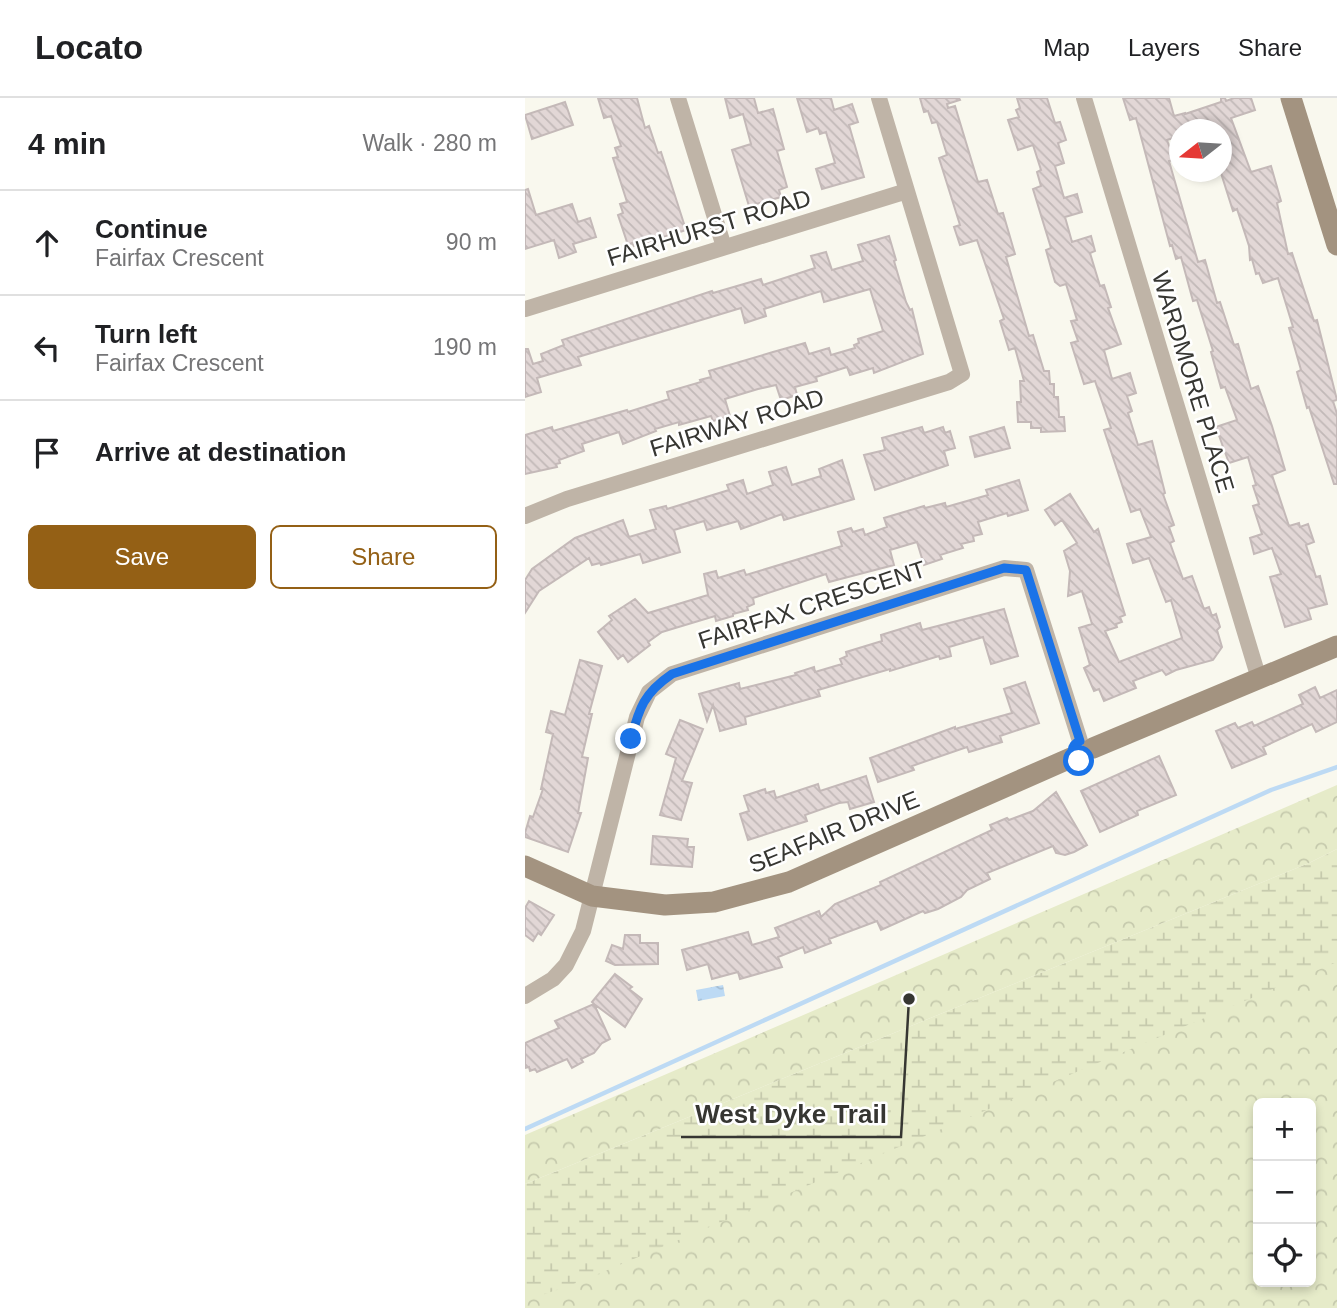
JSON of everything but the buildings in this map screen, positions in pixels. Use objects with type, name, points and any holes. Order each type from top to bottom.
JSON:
[{"type":"street","points":[[678,98],[724,247]]},
{"type":"street","points":[[879,98],[907,191]]},
{"type":"street","name":"WARDMORE PLACE","points":[[1084,98],[1259,679]]},
{"type":"street","points":[[1291,98],[1337,245]]},
{"type":"street","name":"FAIRHURST ROAD","points":[[525,309],[907,191]]},
{"type":"street","name":"FAIRWAY ROAD","points":[[525,516],[566,499],[949,382],[962,374],[907,191]]},
{"type":"street","name":"FAIRFAX CRESCENT","points":[[592,896],[631,739],[642,703],[649,692],[672,674],[1004,568],[1026,570],[1082,748]]},
{"type":"street","name":"SEAFAIR DRIVE","points":[[525,866],[592,896],[665,905],[714,902],[767,890],[841,860],[1082,748],[1337,646]]},
{"type":"street","points":[[525,996],[553,979],[566,965],[583,931],[592,896]]},
{"type":"green space","points":[[1337,785],[1337,849],[1309,863],[525,1184],[525,1135]]},
{"type":"green space","points":[[1337,849],[1337,1308],[525,1308],[525,1184],[1309,863]]},
{"type":"green space","points":[[1337,962],[1337,1308],[525,1308],[525,1301],[579,1282]]},
{"type":"water","points":[[723,985],[725,996],[698,1001],[696,990]]},
{"type":"waterway","points":[[525,1129],[1271,790],[1337,767]]},
{"type":"place","name":"West Dyke Trail","points":[[909,999]]},
{"type":"route","points":[[631,739],[642,703],[659,682],[672,674],[1004,568],[1026,570],[1080,741],[1072,750],[1073,757],[1079,761]]}]
